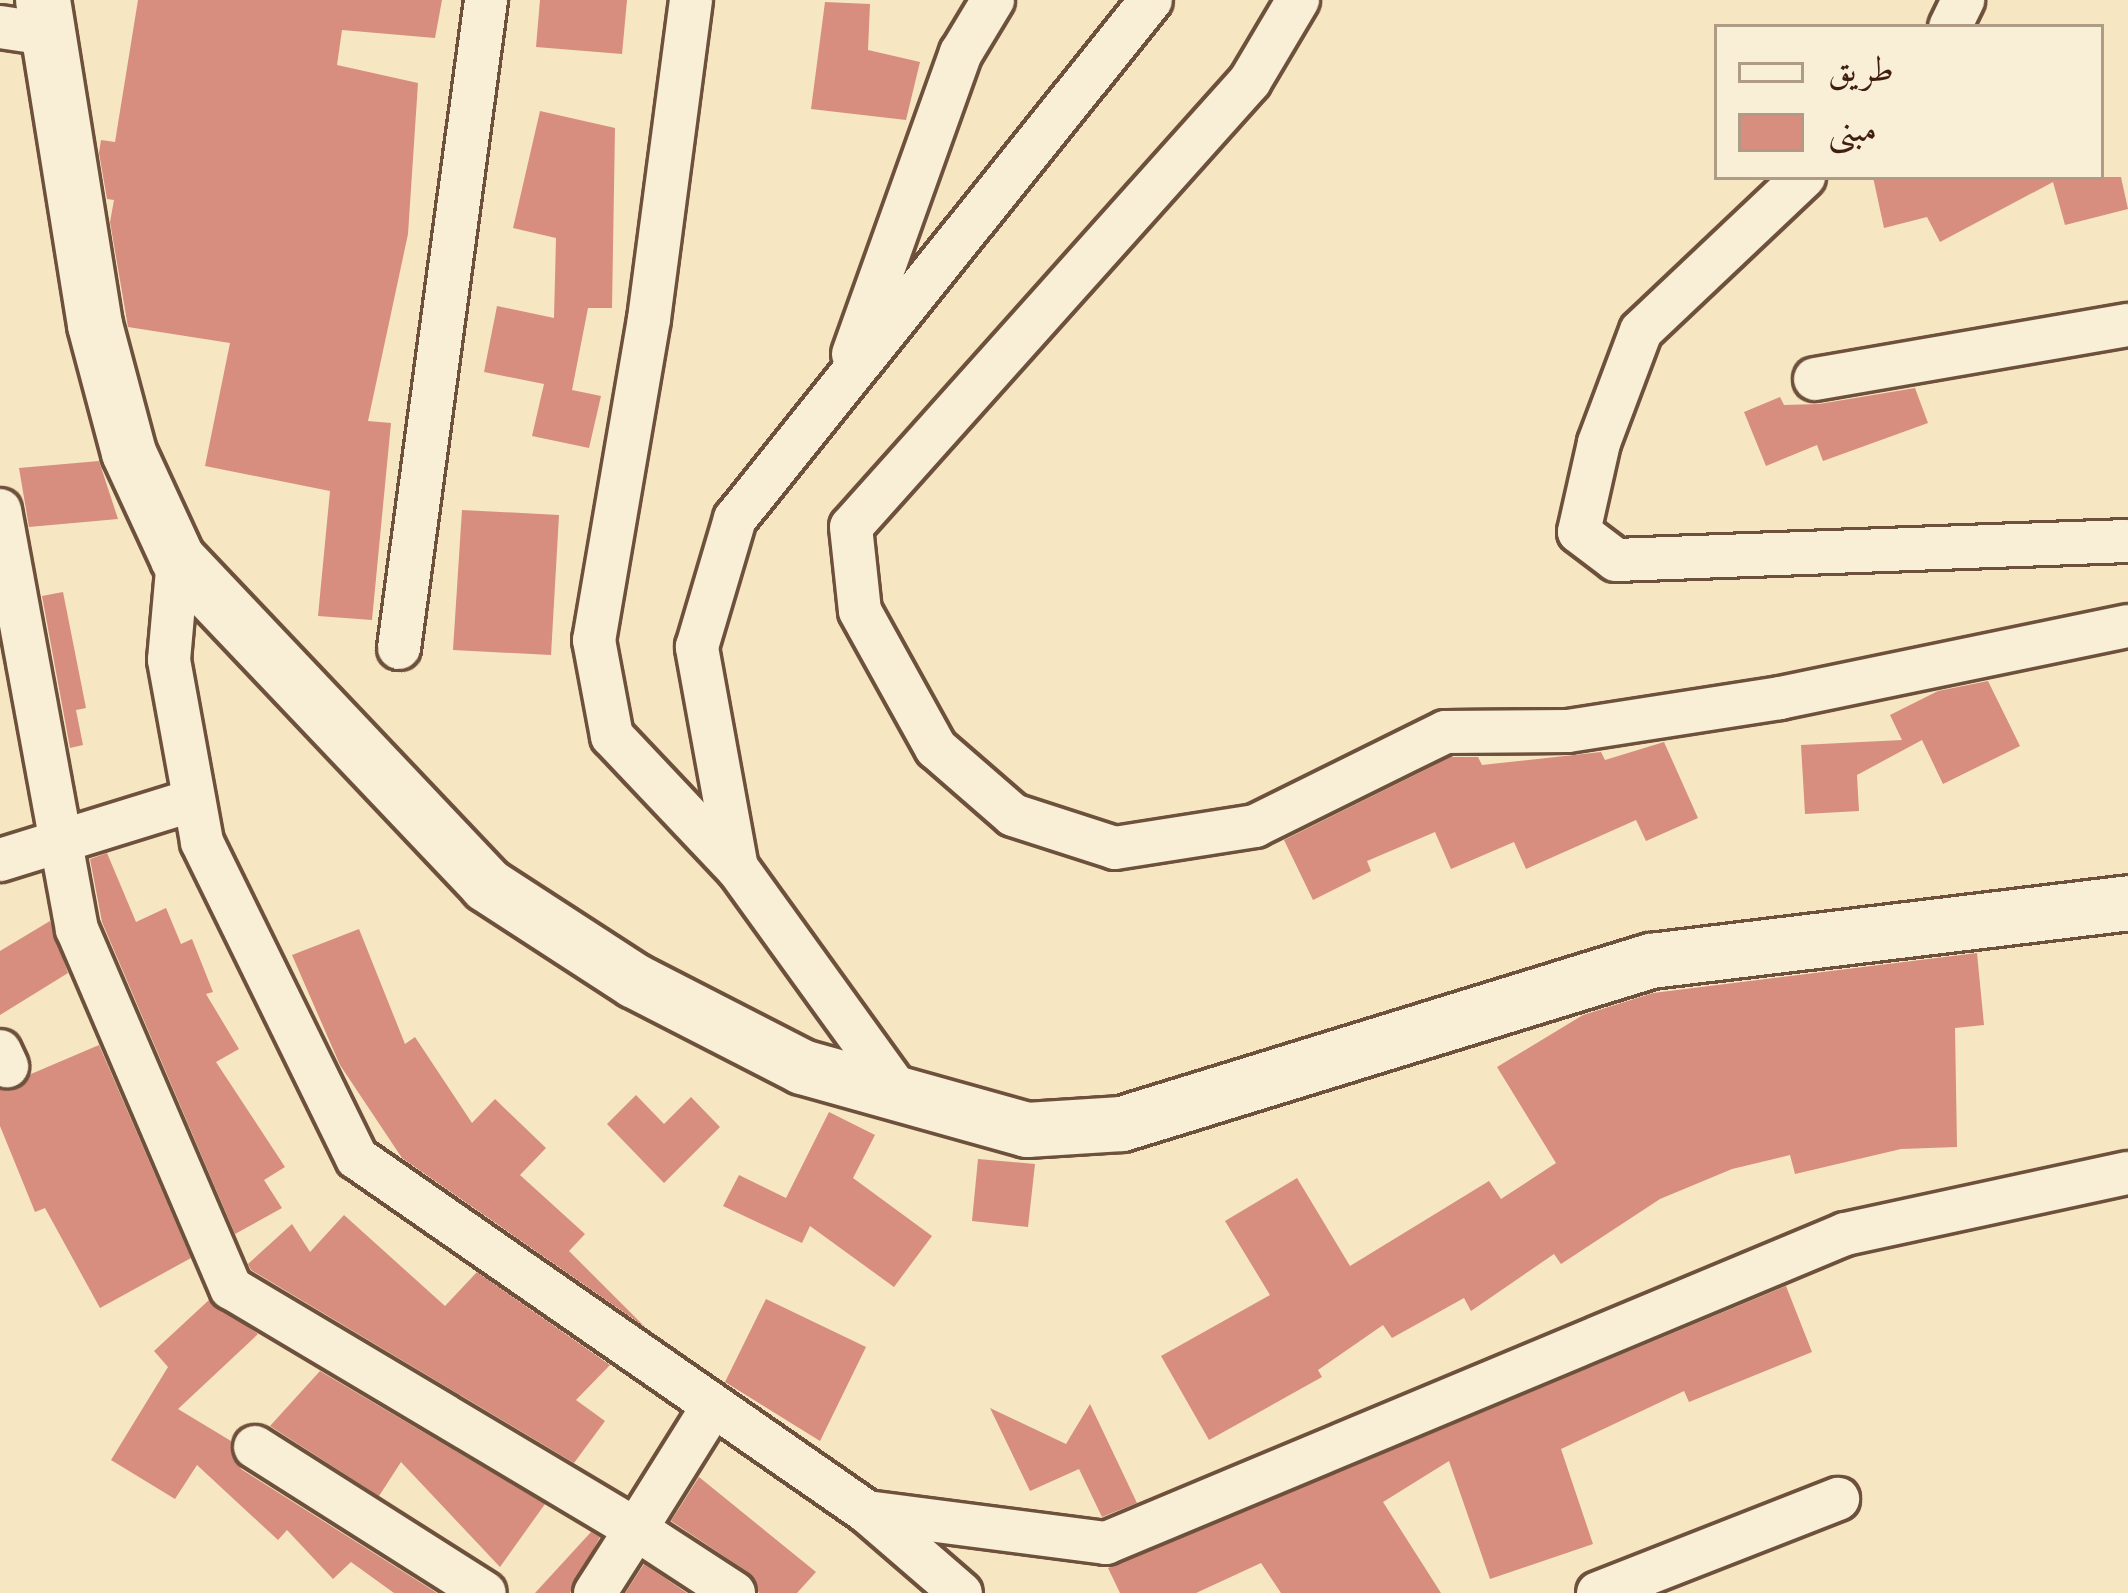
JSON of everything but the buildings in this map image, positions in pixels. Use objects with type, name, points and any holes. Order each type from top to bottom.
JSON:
[{"type":"street","points":[[399,648],[486,0]]},
{"type":"street","points":[[691,0],[649,319],[594,640],[612,736],[737,868],[901,1095]]},
{"type":"street","points":[[960,0],[961,53]]},
{"type":"street","points":[[841,389],[961,53],[993,0]]},
{"type":"street","points":[[737,868],[697,647],[735,520],[1151,0]]},
{"type":"street","points":[[1298,0],[1250,81],[851,527],[860,611],[936,748],[1012,815],[1115,848],[1255,826],[1445,732],[1591,728],[2128,626]]},
{"type":"street","points":[[30,20],[72,148],[94,325],[129,453],[178,559],[487,885],[634,981],[802,1067],[1027,1130],[1123,1124],[1652,961],[2128,904]]},
{"type":"street","points":[[1801,180],[1641,332],[1599,443],[1579,532],[1616,560],[2128,541]]},
{"type":"street","points":[[1815,379],[2128,325]]},
{"type":"street","points":[[0,510],[76,929],[231,1288],[636,1529],[734,1593]]},
{"type":"street","points":[[178,559],[169,660],[202,842],[356,1158],[867,1512],[962,1593]]},
{"type":"street","points":[[0,860],[194,800]]},
{"type":"street","points":[[867,1512],[1106,1543],[1845,1234],[2128,1173]]},
{"type":"street","points":[[595,1593],[713,1406]]},
{"type":"street","points":[[255,1447],[485,1593]]},
{"type":"street","points":[[1598,1593],[1838,1499]]}]
